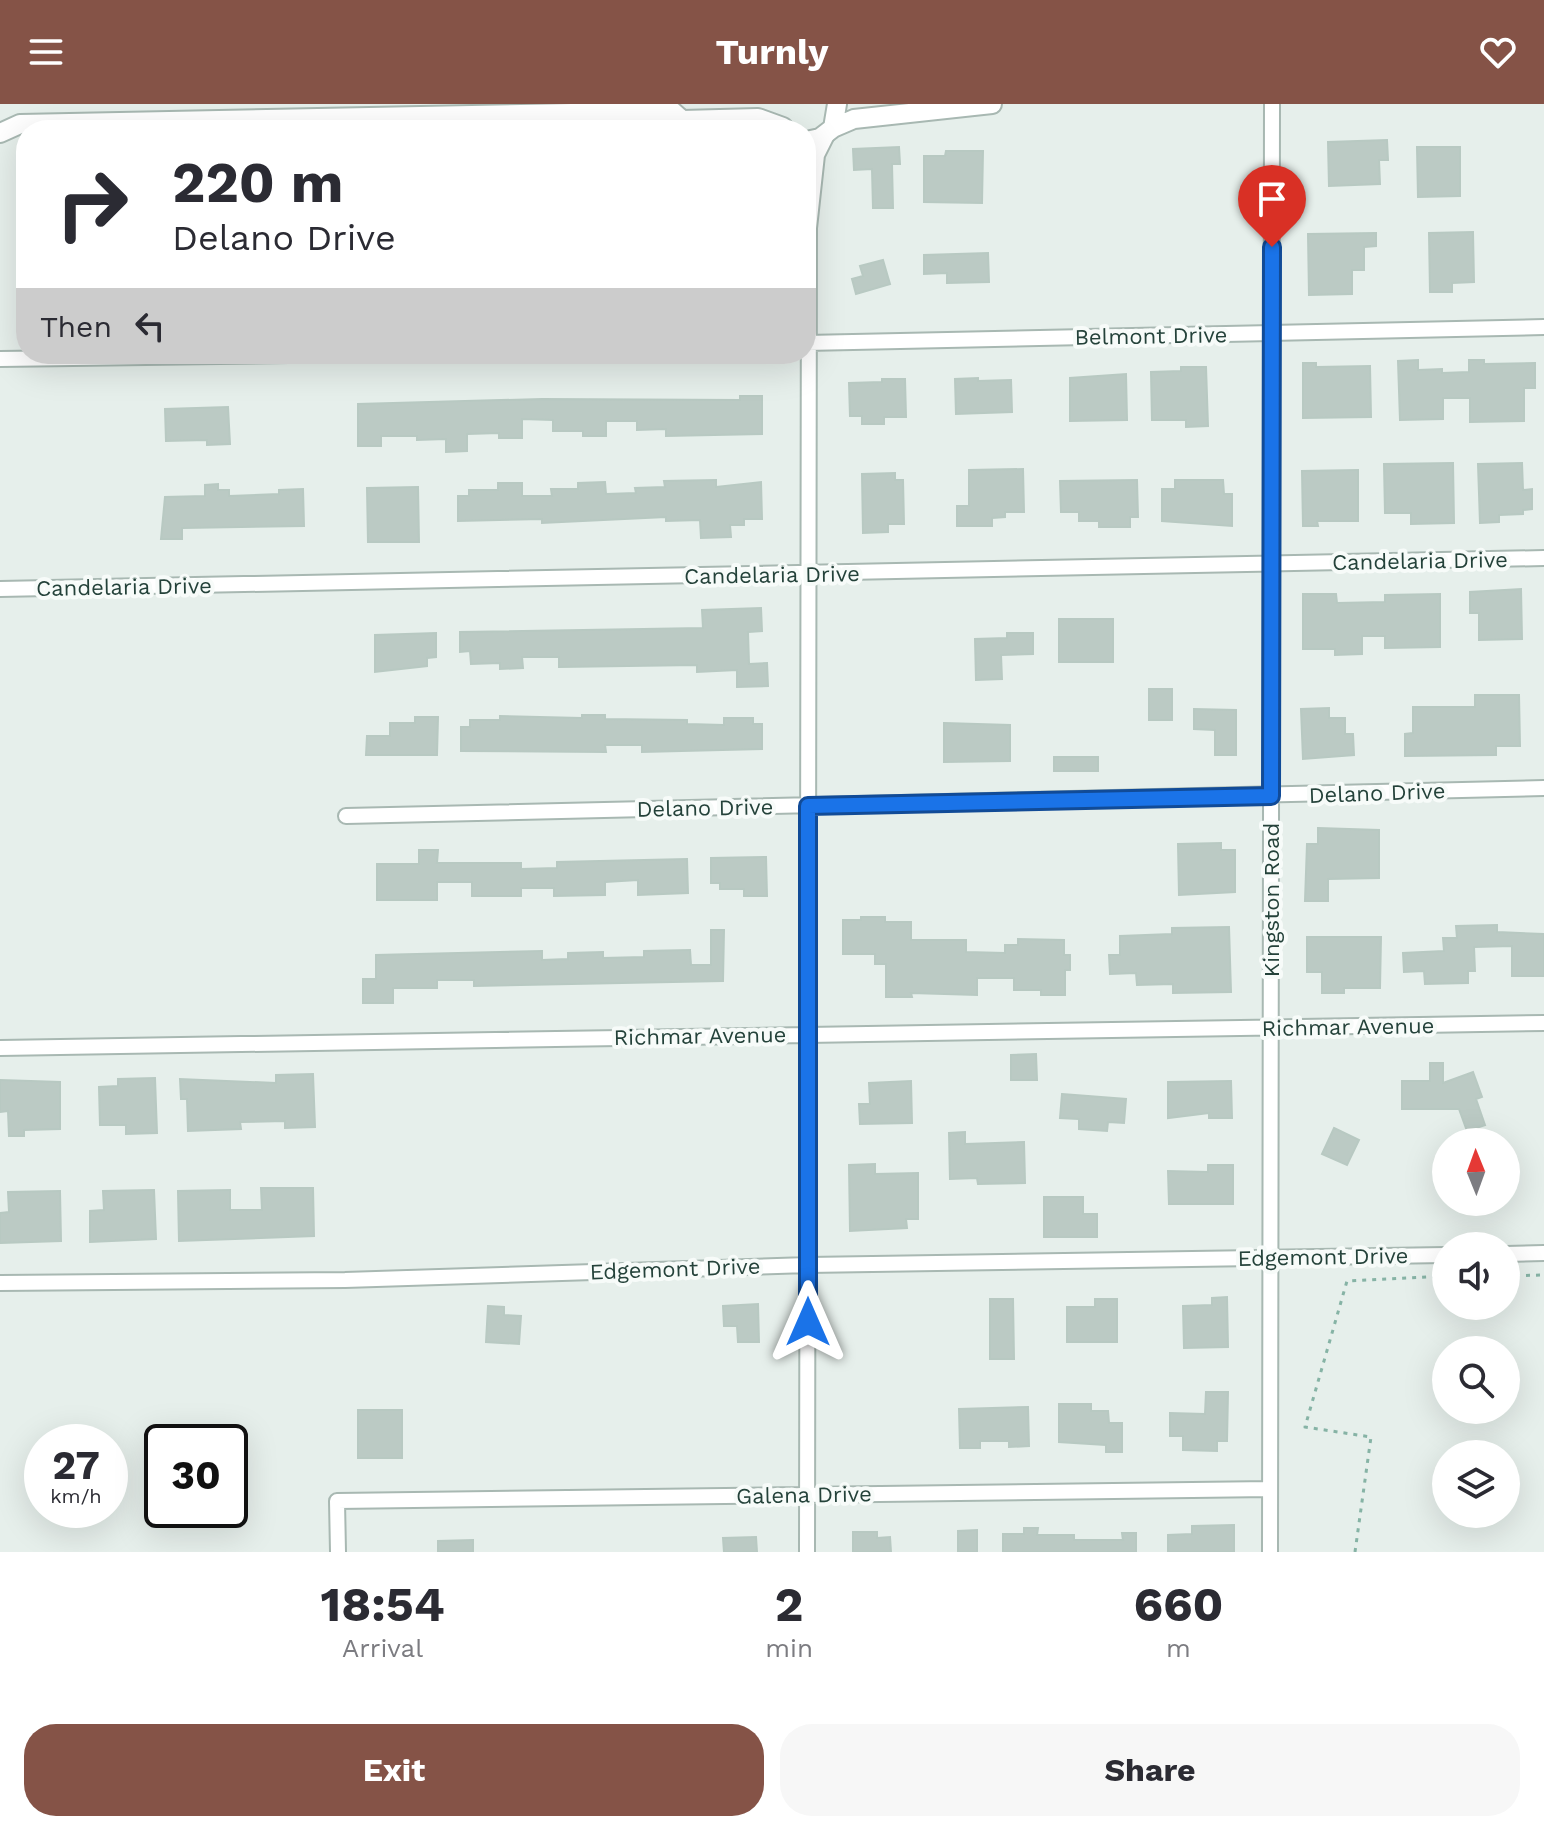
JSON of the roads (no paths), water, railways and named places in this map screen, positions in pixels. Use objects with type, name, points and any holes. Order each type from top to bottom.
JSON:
[{"type":"street","points":[[816,162],[830,131],[837,104]]},
{"type":"street","points":[[816,137],[845,120],[989,104]]},
{"type":"street","name":"Kingston Road","points":[[1270,1552],[1273,1259],[1272,104]]},
{"type":"street","points":[[175,120],[677,107]]},
{"type":"street","points":[[682,120],[763,120]]},
{"type":"street","name":"Belmont Drive","points":[[816,343],[1544,327]]},
{"type":"street","points":[[807,1552],[811,574],[808,364]]},
{"type":"street","name":"Candelaria Drive","points":[[0,589],[1544,558]]},
{"type":"street","name":"Delano Drive","points":[[346,816],[1544,788]]},
{"type":"street","name":"Richmar Avenue","points":[[0,1048],[1544,1023]]},
{"type":"street","points":[[1520,1254],[1544,1253]]},
{"type":"street","name":"Edgemont Drive","points":[[0,1283],[345,1280],[808,1265],[1432,1255]]},
{"type":"street","name":"Galena Drive","points":[[338,1552],[337,1501],[1270,1489]]}]
